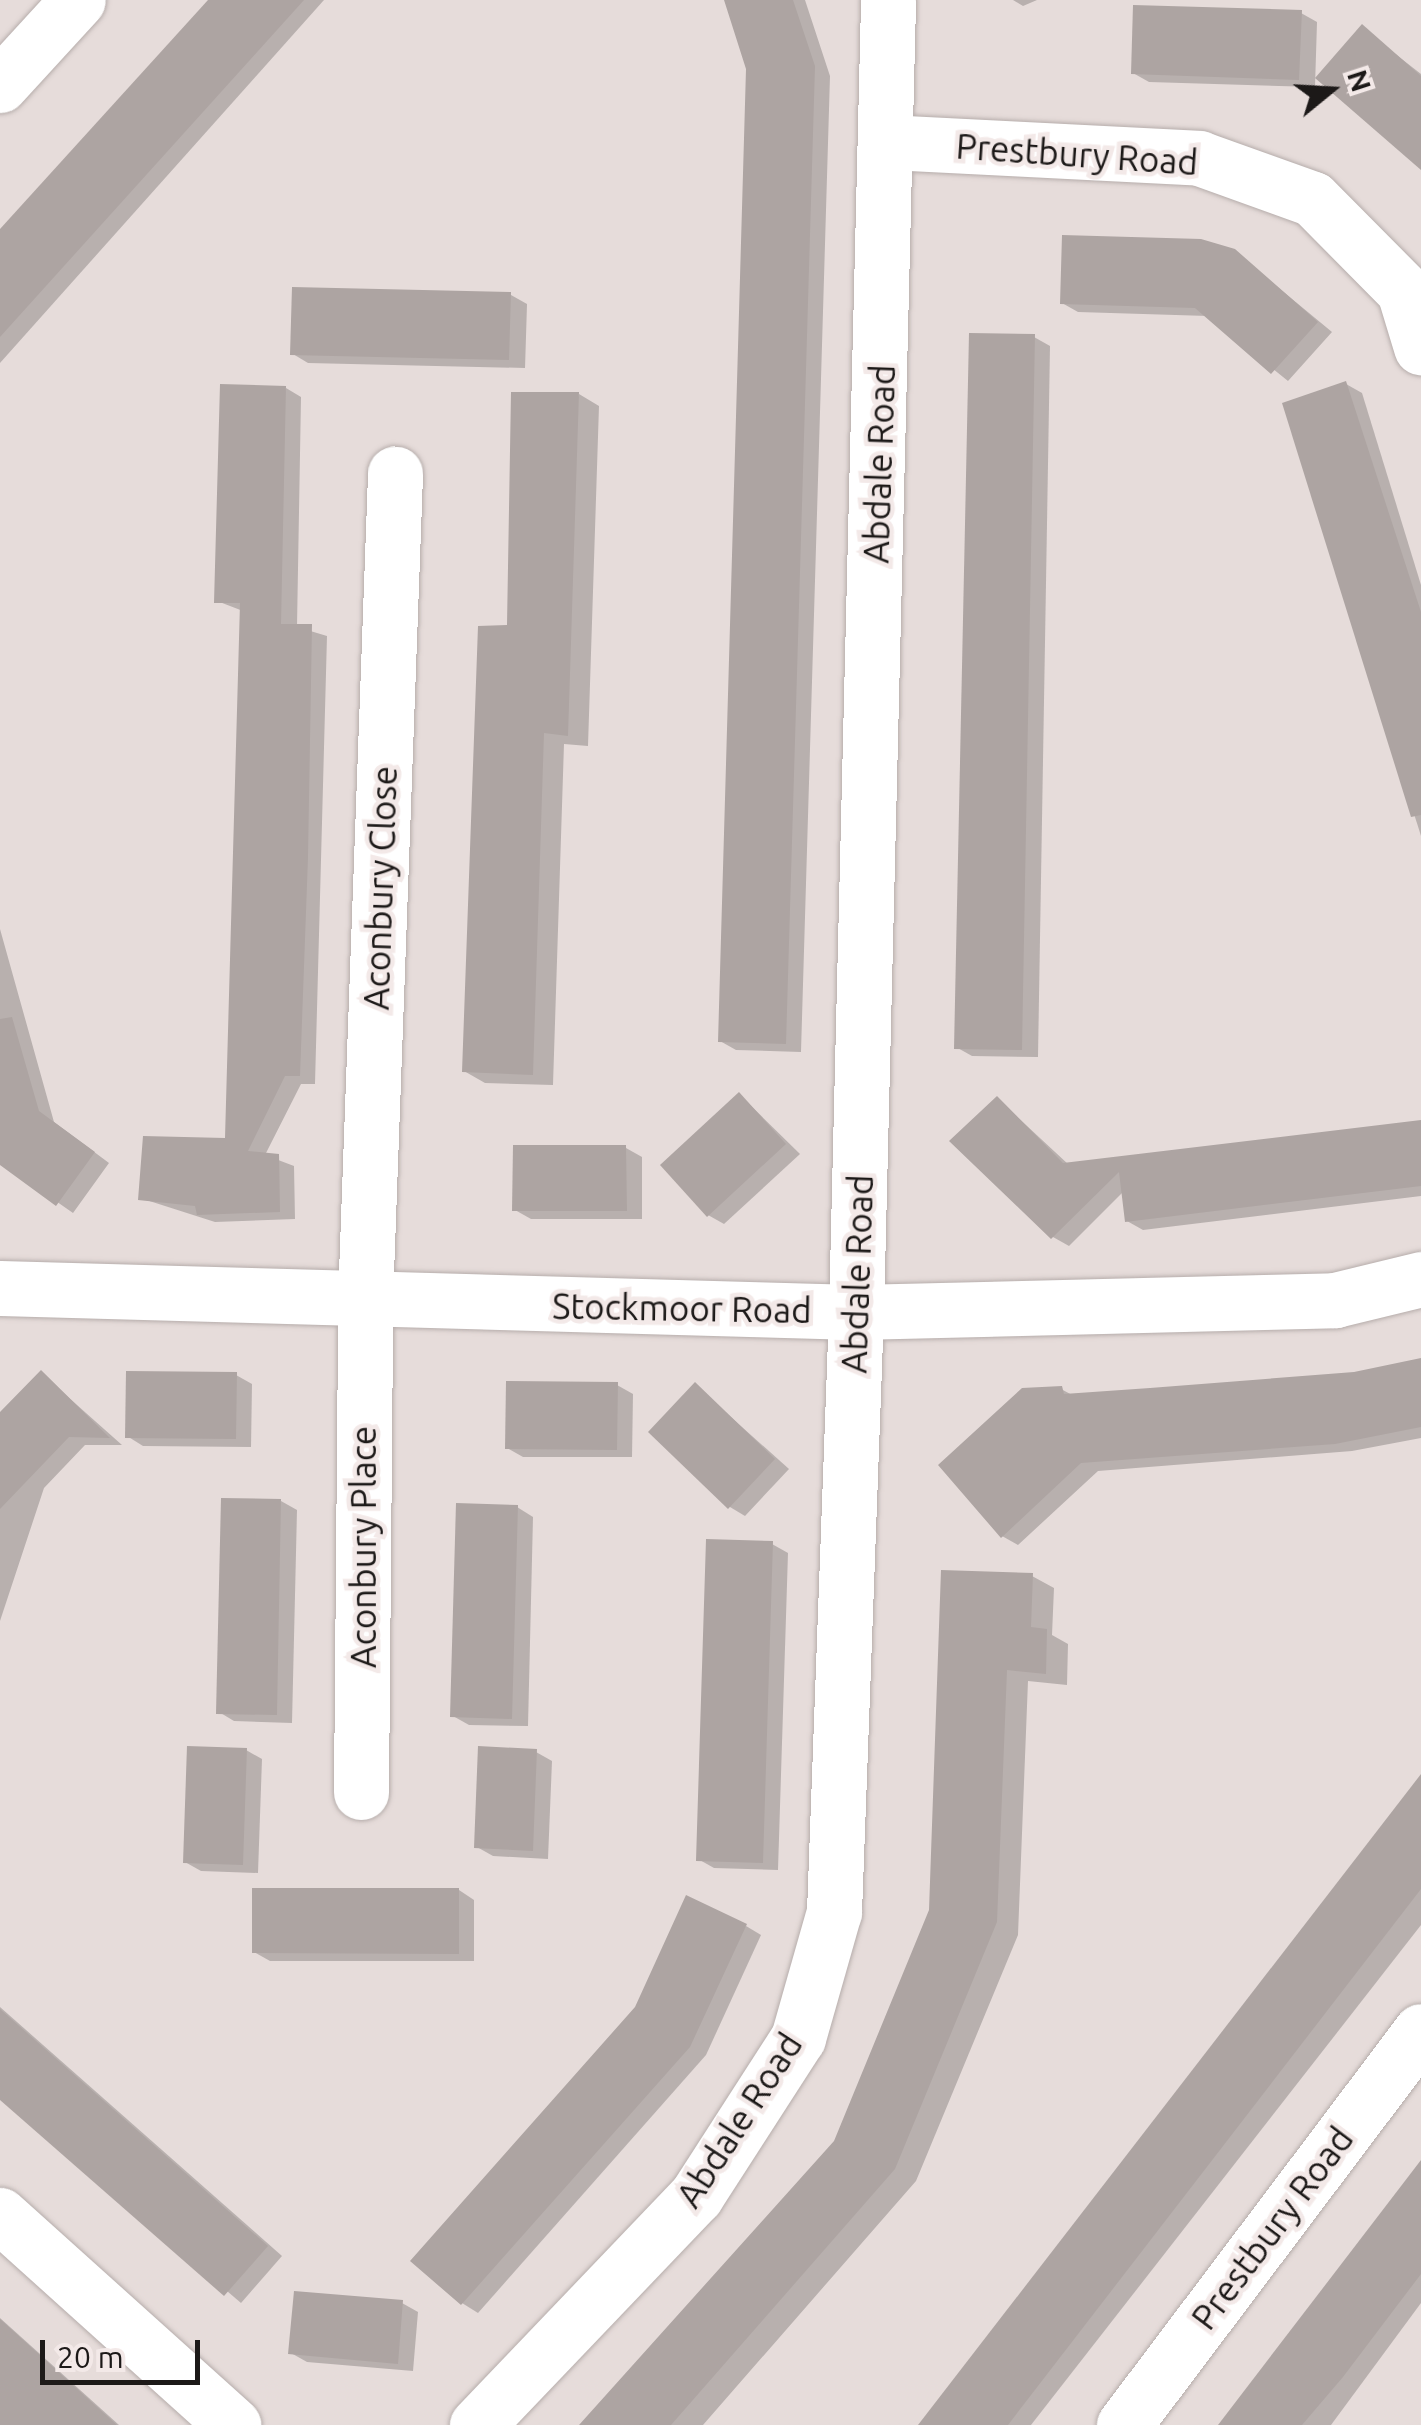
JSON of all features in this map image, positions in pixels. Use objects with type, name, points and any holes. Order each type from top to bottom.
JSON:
[{"type":"street","points":[[0,85],[78,0]]},
{"type":"street","name":"Abdale Road","points":[[477,2425],[696,2196],[798,2038],[834,1912],[856,1312],[888,142],[888,0]]},
{"type":"street","name":"Prestbury Road","points":[[888,142],[1199,158],[1313,199],[1404,292],[1421,346]]},
{"type":"street","name":"Aconbury Close","points":[[364,1301],[395,474]]},
{"type":"street","name":"Stockmoor Road","points":[[0,1288],[856,1312],[1335,1300],[1421,1278]]},
{"type":"street","name":"Aconbury Place","points":[[361,1792],[364,1301]]},
{"type":"street","name":"Prestbury Road","points":[[1124,2425],[1421,2031]]},
{"type":"street","points":[[0,2215],[233,2425]]},
{"type":"building","points":[[208,0],[304,0],[0,337],[0,229]]},
{"type":"building","points":[[724,0],[793,0],[815,66],[786,1044],[718,1042],[746,69]]},
{"type":"building","points":[[1133,5],[1302,10],[1299,80],[1131,74]]},
{"type":"building","points":[[1362,24],[1421,76],[1421,170],[1315,78]]},
{"type":"building","points":[[1062,235],[1201,239],[1235,249],[1318,322],[1271,374],[1195,308],[1060,304]]},
{"type":"building","points":[[292,287],[511,292],[509,360],[290,355]]},
{"type":"building","points":[[969,333],[1035,334],[1022,1050],[954,1049]]},
{"type":"building","points":[[1346,381],[1421,612],[1421,815],[1411,817],[1282,403]]},
{"type":"building","points":[[220,384],[286,386],[281,624],[312,624],[308,857],[300,1076],[285,1076],[248,1151],[279,1154],[280,1212],[197,1215],[195,1206],[138,1200],[143,1136],[225,1138],[240,603],[214,603]]},
{"type":"building","points":[[511,392],[579,392],[568,736],[544,733],[533,1075],[462,1072],[478,626],[507,625]]},
{"type":"building","points":[[12,1017],[39,1111],[95,1152],[56,1206],[0,1165],[0,1019]]},
{"type":"building","points":[[739,1092],[786,1144],[707,1217],[660,1165]]},
{"type":"building","points":[[997,1096],[1063,1163],[1421,1120],[1421,1186],[1125,1222],[1119,1172],[1051,1239],[949,1141]]},
{"type":"building","points":[[513,1145],[626,1145],[627,1211],[512,1211]]},
{"type":"building","points":[[1421,1358],[1421,1427],[1335,1444],[1081,1463],[1001,1538],[938,1465],[1022,1388],[1062,1386],[1064,1394],[1150,1388],[1354,1372]]},
{"type":"building","points":[[41,1370],[110,1438],[69,1437],[0,1509],[0,1412]]},
{"type":"building","points":[[126,1371],[237,1372],[236,1439],[125,1438]]},
{"type":"building","points":[[506,1381],[618,1382],[617,1450],[505,1449]]},
{"type":"building","points":[[695,1382],[775,1459],[728,1509],[648,1432]]},
{"type":"building","points":[[221,1498],[281,1499],[277,1715],[216,1714]]},
{"type":"building","points":[[456,1503],[518,1505],[512,1719],[450,1717]]},
{"type":"building","points":[[706,1539],[773,1541],[763,1863],[696,1861]]},
{"type":"building","points":[[941,1570],[1033,1573],[1031,1627],[1047,1629],[1046,1674],[1007,1670],[997,1922],[895,2169],[671,2425],[579,2425],[834,2141],[929,1910]]},
{"type":"building","points":[[187,1746],[247,1748],[243,1865],[183,1863]]},
{"type":"building","points":[[478,1746],[537,1749],[533,1851],[474,1848]]},
{"type":"building","points":[[1421,1774],[1421,1889],[1008,2425],[918,2425]]},
{"type":"building","points":[[252,1888],[459,1888],[459,1954],[252,1953]]},
{"type":"building","points":[[686,1895],[747,1924],[690,2047],[461,2305],[410,2261],[635,2007]]},
{"type":"building","points":[[0,2009],[268,2246],[224,2296],[0,2100]]},
{"type":"building","points":[[1421,2160],[1421,2274],[1343,2377],[1302,2425],[1218,2425]]},
{"type":"building","points":[[294,2291],[403,2300],[398,2364],[288,2354]]},
{"type":"building","points":[[0,2319],[42,2357],[117,2425],[0,2425]]}]
